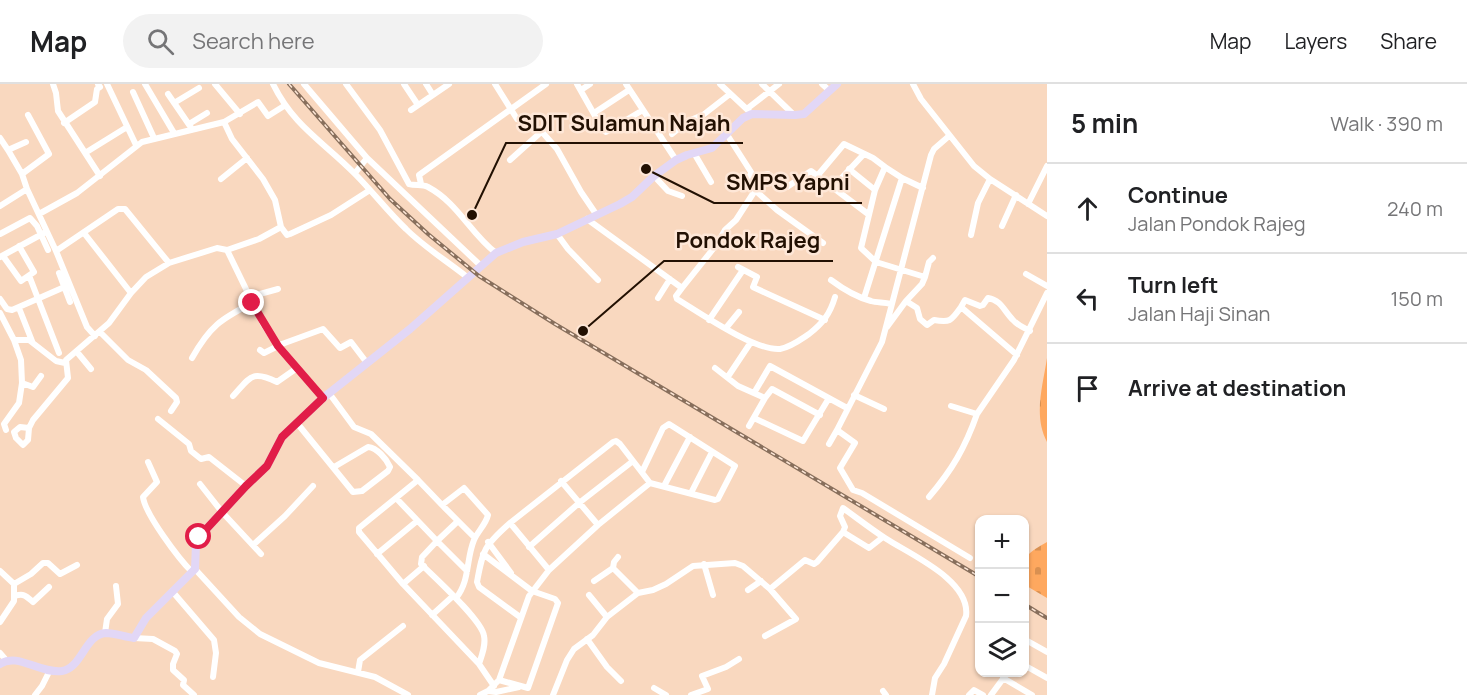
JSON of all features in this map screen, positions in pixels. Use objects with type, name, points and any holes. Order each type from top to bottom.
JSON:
[{"type":"main road","points":[[2,659],[16,660],[49,672],[65,670],[72,667],[96,637],[105,633],[134,638],[146,618],[193,570],[196,544],[222,512],[267,466],[282,437],[326,396],[410,329],[480,265],[496,253],[523,242],[556,234],[632,197],[654,176],[676,160],[712,148],[750,111],[795,116],[809,111],[837,84]]},
{"type":"street","points":[[52,84],[56,93],[58,111],[64,123],[99,176]]},
{"type":"street","points":[[145,84],[174,133]]},
{"type":"street","points":[[273,84],[284,106],[355,174],[407,231],[467,277]]},
{"type":"street","points":[[304,84],[366,158],[480,265]]},
{"type":"street","points":[[346,84],[380,130],[409,184],[422,184],[451,203],[482,242],[496,253]]},
{"type":"street","points":[[404,84],[418,105]]},
{"type":"street","points":[[426,84],[433,95]]},
{"type":"street","points":[[411,110],[449,84]]},
{"type":"street","points":[[422,184],[419,175],[546,84]]},
{"type":"street","points":[[590,84],[579,87],[606,132],[643,110]]},
{"type":"street","points":[[720,84],[750,111],[779,84]]},
{"type":"street","points":[[762,84],[795,116]]},
{"type":"street","points":[[822,84],[830,91]]},
{"type":"street","points":[[913,84],[949,138],[974,166],[1047,216]]},
{"type":"street","points":[[64,123],[95,102],[97,89],[103,85],[136,145]]},
{"type":"street","points":[[219,85],[240,114]]},
{"type":"street","points":[[498,85],[517,119]]},
{"type":"street","points":[[594,113],[628,87],[676,160]]},
{"type":"street","points":[[174,103],[199,88]]},
{"type":"street","points":[[133,92],[154,138]]},
{"type":"street","points":[[168,94],[190,126]]},
{"type":"street","points":[[672,134],[688,121],[703,115],[730,94]]},
{"type":"street","points":[[190,126],[224,122],[258,102],[268,116],[284,106]]},
{"type":"street","points":[[39,214],[77,193],[136,145],[190,126],[207,113]]},
{"type":"street","points":[[22,174],[49,154],[28,115]]},
{"type":"street","points":[[224,122],[232,140],[264,179],[275,200],[281,227],[287,235],[330,215],[370,190]]},
{"type":"street","points":[[85,153],[127,127]]},
{"type":"street","points":[[510,160],[540,133],[543,133],[557,149],[596,214]]},
{"type":"street","points":[[726,133],[751,172],[746,180],[777,210],[823,243]]},
{"type":"street","points":[[0,138],[22,174],[39,214],[48,250]]},
{"type":"street","points":[[829,444],[882,342],[934,149],[949,138]]},
{"type":"street","points":[[8,150],[26,142]]},
{"type":"street","points":[[818,174],[844,144],[873,158],[902,178],[923,188]]},
{"type":"street","points":[[694,153],[711,182]]},
{"type":"street","points":[[833,187],[864,154]]},
{"type":"street","points":[[221,178],[247,158]]},
{"type":"street","points":[[355,174],[366,158]]},
{"type":"street","points":[[1028,204],[1047,166]]},
{"type":"street","points":[[885,167],[875,190],[861,248],[876,261],[925,277]]},
{"type":"street","points":[[849,169],[875,190]]},
{"type":"street","points":[[835,297],[825,320],[801,339],[786,347],[768,348],[751,342],[709,320],[676,298],[725,230],[736,220],[766,174],[786,188],[810,171],[818,174],[868,214]]},
{"type":"street","points":[[654,176],[668,192],[682,196]]},
{"type":"street","points":[[864,298],[902,178]]},
{"type":"street","points":[[971,236],[978,203],[990,179]]},
{"type":"street","points":[[0,206],[27,189]]},
{"type":"street","points":[[1002,226],[1016,195]]},
{"type":"street","points":[[56,251],[118,209],[125,209],[169,263]]},
{"type":"street","points":[[0,234],[30,218],[33,219],[56,251],[70,302]]},
{"type":"street","points":[[587,219],[682,288]]},
{"type":"street","points":[[30,428],[33,420],[68,378],[66,360],[109,323],[146,277],[169,263],[217,248],[227,250],[259,239],[281,227]]},
{"type":"street","points":[[19,246],[34,271],[21,281],[1,256],[19,246],[44,233]]},
{"type":"street","points":[[84,233],[131,293]]},
{"type":"street","points":[[556,234],[598,280]]},
{"type":"street","points":[[227,250],[250,300],[278,346],[354,427],[371,434],[475,538]]},
{"type":"street","points":[[885,330],[906,301],[922,284],[929,262],[933,258]]},
{"type":"street","points":[[709,320],[740,268],[757,277],[753,286],[755,288],[825,320]]},
{"type":"street","points":[[59,273],[87,327],[128,360],[146,370],[176,398],[177,402],[171,411]]},
{"type":"street","points":[[1026,274],[1047,286]]},
{"type":"street","points":[[30,279],[59,352]]},
{"type":"street","points":[[658,298],[670,279]]},
{"type":"street","points":[[831,280],[845,290],[873,302],[891,304]]},
{"type":"street","points":[[0,299],[7,309],[12,310],[67,286]]},
{"type":"street","points":[[192,357],[213,326],[250,300],[278,289]]},
{"type":"street","points":[[929,497],[960,456],[977,414],[1017,355],[1043,308],[1047,293]]},
{"type":"street","points":[[906,301],[917,308],[920,319],[927,325],[934,320],[948,321],[961,308],[965,300],[983,306],[990,298],[999,302],[1015,322],[1030,331]]},
{"type":"street","points":[[19,308],[32,342]]},
{"type":"street","points":[[961,308],[1017,355]]},
{"type":"street","points":[[726,328],[739,312]]},
{"type":"street","points":[[1,317],[14,340],[21,360],[22,383],[18,403],[4,423],[6,430]]},
{"type":"street","points":[[260,350],[264,353],[323,329],[340,348],[351,342],[366,363]]},
{"type":"street","points":[[14,340],[29,340],[56,361],[65,363]]},
{"type":"street","points":[[729,375],[751,342]]},
{"type":"street","points":[[77,352],[91,369]]},
{"type":"street","points":[[754,393],[770,366],[847,408]]},
{"type":"street","points":[[233,396],[248,379],[257,375],[263,375],[277,382],[297,368]]},
{"type":"street","points":[[715,369],[738,386],[765,398]]},
{"type":"street","points":[[22,383],[33,387],[41,376]]},
{"type":"street","points":[[749,426],[772,389],[820,415]]},
{"type":"street","points":[[854,394],[884,409]]},
{"type":"street","points":[[754,418],[803,441],[829,398]]},
{"type":"street","points":[[951,406],[977,414]]},
{"type":"street","points":[[158,419],[189,444],[191,451],[201,459],[209,458],[246,486]]},
{"type":"street","points":[[297,423],[349,489],[356,493],[362,491],[390,467],[376,449],[368,447],[333,467]]},
{"type":"street","points":[[520,617],[477,585],[483,554],[488,542],[561,482],[616,441],[650,483],[718,499],[735,465],[671,425],[665,426],[642,472]]},
{"type":"street","points":[[837,430],[855,443],[840,468],[853,490],[862,493],[970,558]]},
{"type":"street","points":[[664,486],[690,437]]},
{"type":"street","points":[[691,493],[712,452]]},
{"type":"street","points":[[529,548],[579,503],[633,461]]},
{"type":"street","points":[[148,462],[158,482],[143,497],[152,519],[193,570],[239,617],[260,634],[319,663],[381,680],[408,695]]},
{"type":"street","points":[[418,480],[359,528],[358,532],[403,584],[479,664],[494,686]]},
{"type":"street","points":[[561,482],[598,525]]},
{"type":"street","points":[[480,695],[488,691],[499,680],[520,617],[532,591],[549,570],[598,525],[650,483]]},
{"type":"street","points":[[200,484],[222,512],[261,554]]},
{"type":"street","points":[[253,545],[313,486]]},
{"type":"street","points":[[432,615],[455,597],[465,582],[469,554],[488,515],[464,488],[442,505]]},
{"type":"street","points":[[396,498],[467,571]]},
{"type":"street","points":[[770,590],[805,560],[814,564],[817,562],[843,532],[845,527],[840,516],[843,508],[883,537],[941,572],[956,588],[967,609],[945,664],[936,678],[932,695]]},
{"type":"street","points":[[376,554],[417,521]]},
{"type":"street","points":[[457,522],[420,561],[455,597],[484,633],[485,642],[479,664]]},
{"type":"street","points":[[510,524],[549,570]]},
{"type":"street","points":[[843,532],[869,548],[883,537]]},
{"type":"street","points":[[488,542],[511,573]]},
{"type":"street","points":[[483,554],[532,591],[555,599],[558,603],[530,685],[526,688],[499,680]]},
{"type":"street","points":[[594,581],[613,568],[618,557]]},
{"type":"street","points":[[14,584],[32,574],[44,563],[48,563],[60,574],[77,565]]},
{"type":"street","points":[[553,695],[567,660],[577,645],[587,639],[607,617],[638,593],[666,584],[688,568],[704,564],[735,563],[747,569],[761,581],[796,620],[765,636]]},
{"type":"street","points":[[704,564],[712,595]]},
{"type":"street","points":[[403,584],[424,566]]},
{"type":"street","points":[[613,568],[638,593]]},
{"type":"street","points":[[0,571],[14,584],[15,596],[0,622]]},
{"type":"street","points":[[748,590],[761,581]]},
{"type":"street","points":[[105,633],[107,620],[118,604],[116,586]]},
{"type":"street","points":[[15,596],[26,595],[33,602],[49,587]]},
{"type":"street","points":[[172,591],[214,640],[216,653],[213,677]]},
{"type":"street","points":[[589,595],[607,617]]},
{"type":"street","points":[[358,672],[360,660],[403,626]]},
{"type":"street","points":[[134,638],[153,639],[176,651],[173,670],[184,680],[183,685],[194,695]]},
{"type":"street","points":[[587,639],[607,667],[621,681]]},
{"type":"street","points":[[1029,643],[1047,652]]},
{"type":"street","points":[[691,695],[708,689],[702,676],[726,667],[739,659]]},
{"type":"street","points":[[1029,668],[1047,678]]},
{"type":"street","points":[[35,695],[49,672]]},
{"type":"street","points":[[991,695],[1004,677]]},
{"type":"street","points":[[1008,677],[1032,695]]},
{"type":"street","points":[[488,691],[496,692],[519,686]]},
{"type":"street","points":[[654,688],[666,695]]},
{"type":"street","points":[[969,695],[974,690],[983,695]]},
{"type":"green space","points":[[1047,358],[1047,442],[1040,411]]},
{"type":"green space","points":[[1047,542],[1047,598],[1029,587],[1029,554]]},
{"type":"railway","points":[[289,84],[390,199],[479,276],[555,324],[975,574]]},
{"type":"railway","points":[[1029,607],[1047,618]]},
{"type":"place","name":"SMPS Yapni","points":[[646,169]]},
{"type":"place","name":"SDIT Sulamun Najah","points":[[472,215]]},
{"type":"place","name":"Pondok Rajeg","points":[[583,331]]},
{"type":"route","points":[[199,537],[267,466],[282,437],[323,398],[278,346],[252,303]]}]
